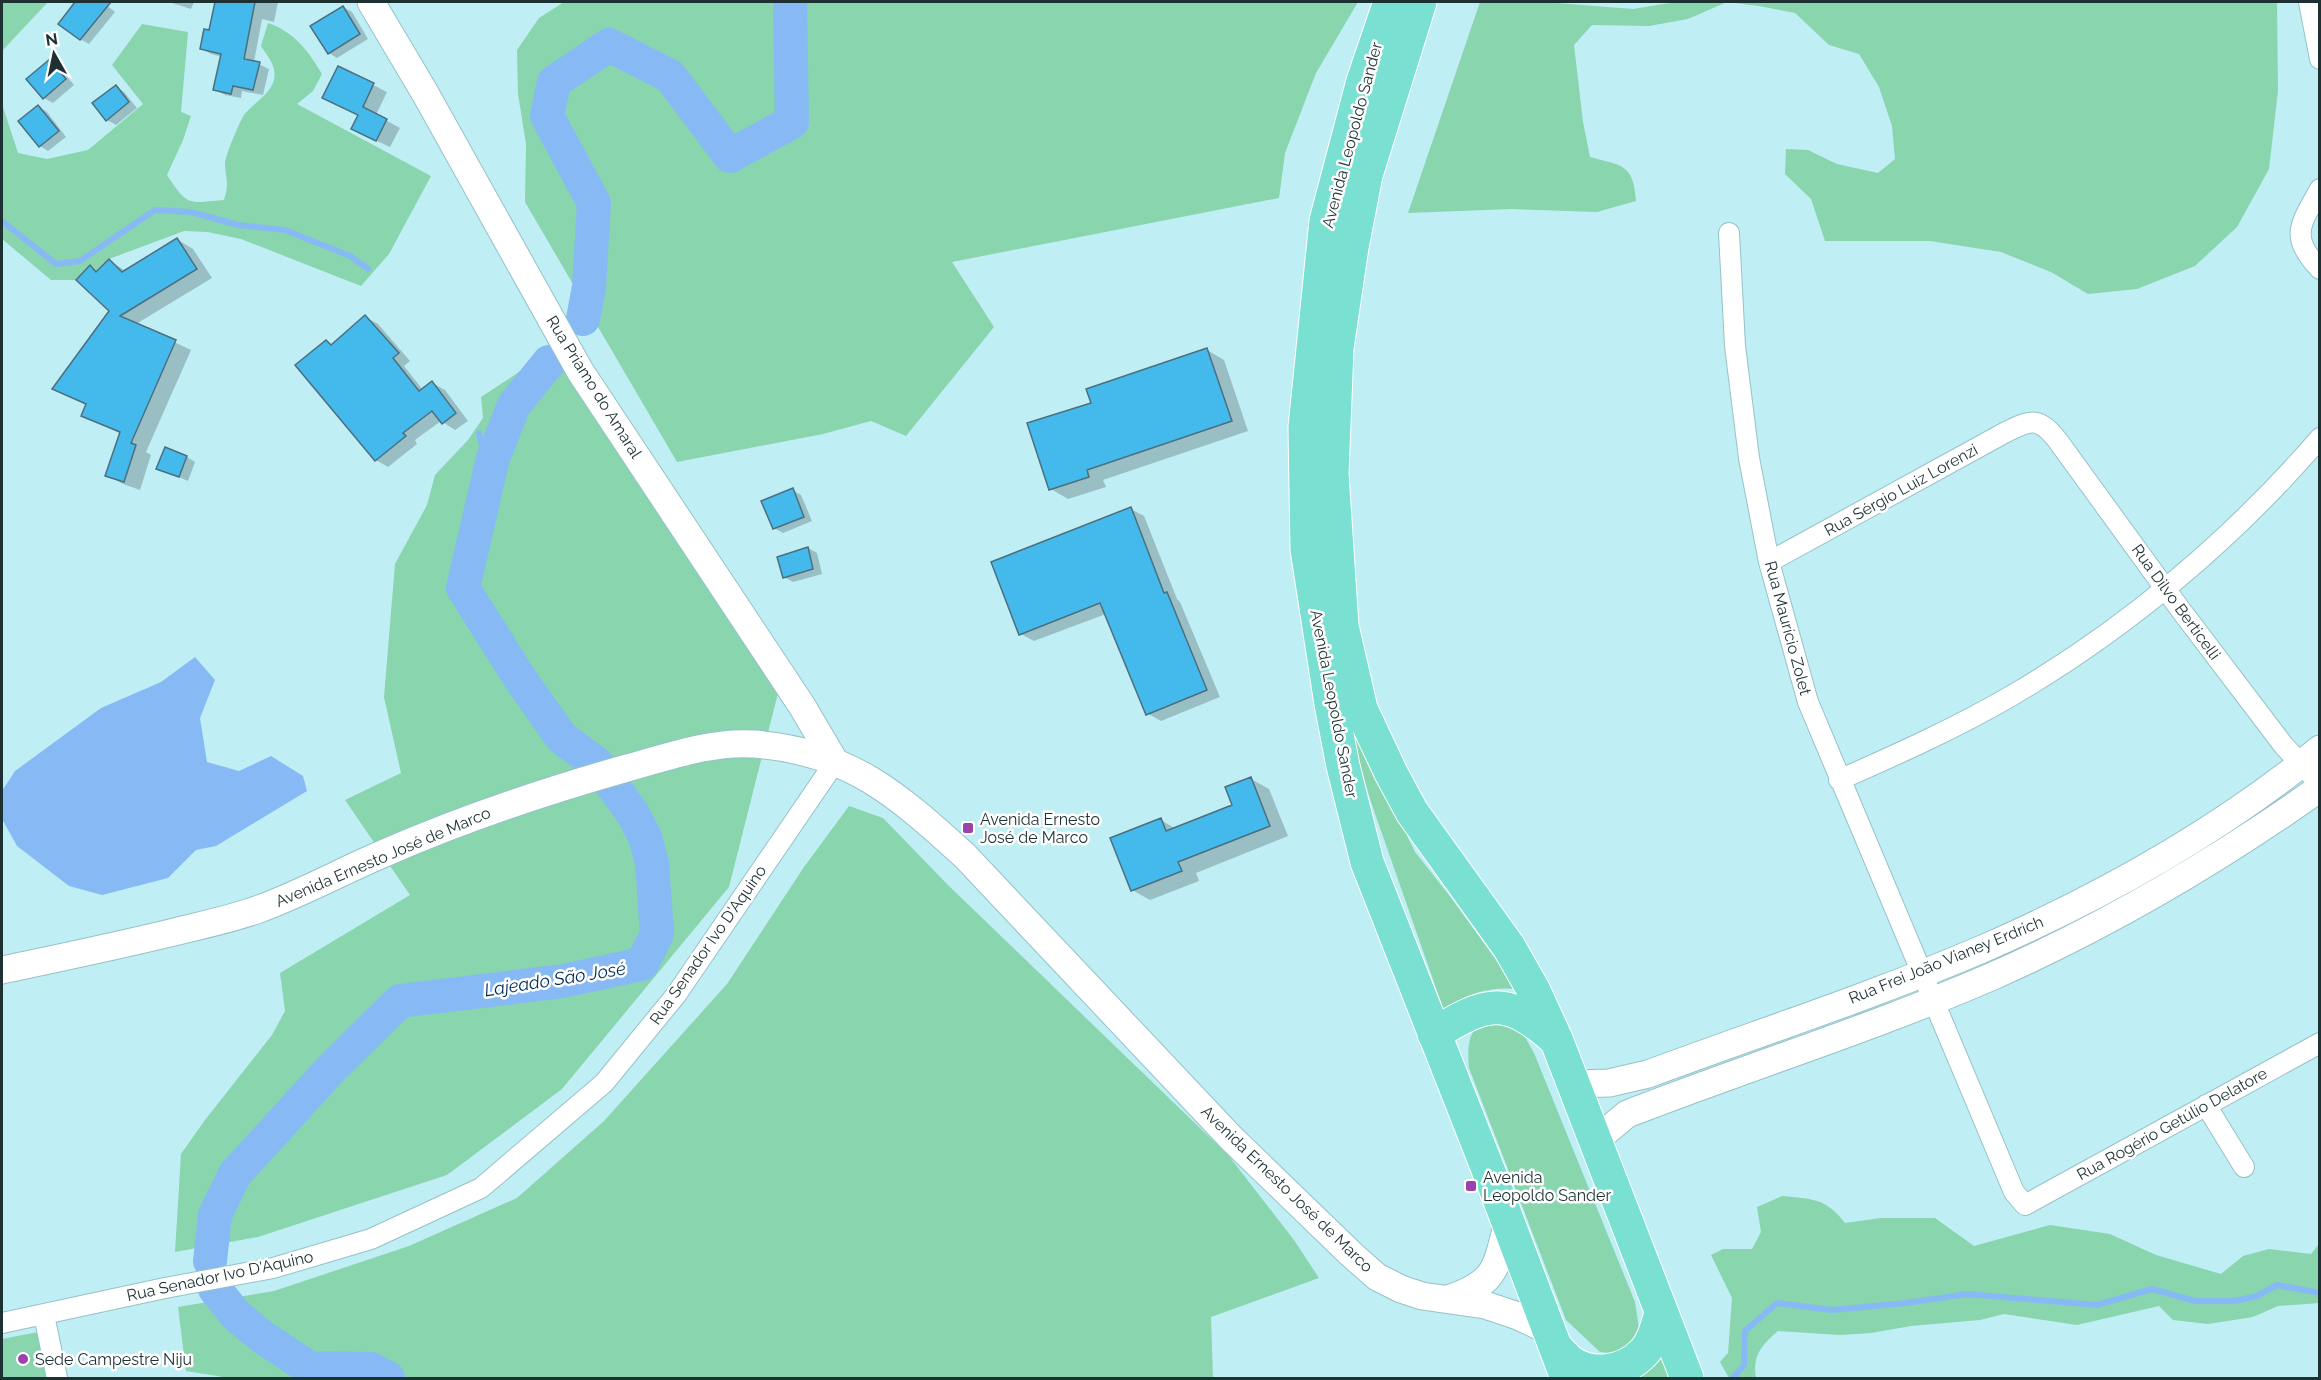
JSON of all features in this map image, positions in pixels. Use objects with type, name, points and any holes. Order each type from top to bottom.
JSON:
[{"type":"highway","name":"Avenida Leopoldo Sander","points":[[1390,2],[1364,81],[1326,221],[1305,427],[1307,549],[1333,715],[1367,862],[1567,1378]]},
{"type":"highway","name":"Avenida Leopoldo Sander","points":[[1420,2],[1366,175],[1352,247],[1337,348],[1332,474],[1342,626],[1361,710],[1391,773],[1412,812],[1509,947],[1534,991],[1556,1039],[1686,1378]]},
{"type":"highway","points":[[1434,1034],[1475,1011],[1500,1007],[1521,1013],[1556,1039]]},
{"type":"highway","points":[[1552,1339],[1570,1362],[1588,1370],[1608,1371],[1627,1366],[1643,1354],[1654,1336],[1661,1312]]},
{"type":"street","name":"Rua Priamo do Amaral","points":[[371,2],[426,93],[580,371],[802,706],[835,762]]},
{"type":"street","points":[[2309,2],[2319,59]]},
{"type":"street","points":[[2319,189],[2303,219],[2299,237],[2305,253],[2319,269]]},
{"type":"street","name":"Rua Maurício Zolet","points":[[1729,233],[1735,346],[1749,458],[1769,562],[1808,702],[2014,1192],[2025,1205]]},
{"type":"street","name":"Rua Sérgio Luiz Lorenzi","points":[[1769,562],[2006,432],[2034,421]]},
{"type":"street","name":"Rua Dilvo Berticelli","points":[[2034,421],[2046,427],[2058,441],[2284,746],[2310,757],[2319,786]]},
{"type":"street","points":[[1839,780],[1902,753],[2011,696],[2064,663],[2166,588],[2255,508],[2319,438]]},
{"type":"street","name":"Avenida Ernesto José de Marco","points":[[2,970],[146,939],[259,909],[387,852],[467,820],[570,784],[670,756],[704,748],[751,744],[797,750],[868,776],[920,814],[965,855],[1231,1138],[1351,1254],[1377,1276],[1422,1296],[1485,1305],[1518,1316],[1552,1339]]},
{"type":"street","name":"Rua Frei João Vianey Erdrich","points":[[1574,1084],[1609,1083],[1648,1074],[1923,973],[2037,924],[2148,865],[2245,805],[2310,757]]},
{"type":"street","name":"Rua Senador Ivo D'Aquino","points":[[2,1323],[165,1288],[273,1268],[371,1239],[481,1188],[604,1083],[676,995],[835,762]]},
{"type":"street","name":"Rua Frei João Vianey Erdrich","points":[[1596,1140],[1627,1114],[1934,1000],[2050,950],[2116,916],[2217,858],[2319,786]]},
{"type":"street","name":"Rua Rogério Getúlio Delatore","points":[[2025,1205],[2319,1043]]},
{"type":"street","points":[[2206,1105],[2244,1167]]},
{"type":"street","points":[[1448,1299],[1471,1291],[1489,1277],[1498,1259],[1508,1222]]},
{"type":"street","points":[[44,1315],[57,1378]]},
{"type":"green space","points":[[2,2],[48,2],[2,51]]},
{"type":"green space","points":[[564,2],[1358,2],[1316,73],[1285,153],[1279,198],[952,262],[994,327],[906,436],[871,421],[823,434],[677,462],[525,202],[526,144],[518,94],[517,50],[539,18]]},
{"type":"green space","points":[[1480,2],[1544,2],[1633,9],[1676,2],[1727,2],[1688,19],[1649,26],[1592,25],[1574,45],[1583,122],[1590,157],[1624,168],[1632,179],[1636,201],[1597,212],[1511,209],[1408,213]]},
{"type":"green space","points":[[1727,2],[2277,2],[2278,91],[2269,169],[2237,227],[2195,266],[2137,289],[2088,294],[2051,272],[2001,252],[1930,241],[1825,241],[1811,199],[1785,174],[1786,149],[1808,150],[1837,164],[1878,173],[1895,159],[1892,126],[1879,87],[1859,54],[1829,45],[1795,13]]},
{"type":"green space","points":[[268,23],[285,31],[300,43],[322,74],[313,91],[297,104],[431,176],[389,254],[361,286],[241,239],[208,232],[184,231],[109,259],[96,272],[90,266],[76,280],[51,280],[2,239],[2,104],[18,153],[47,159],[88,150],[143,104],[112,65],[142,24],[188,32],[181,112],[191,116],[167,175],[180,193],[190,201],[224,200],[227,184],[225,163],[233,139],[244,115],[269,90],[274,80],[273,66],[261,46]]},
{"type":"green space","points":[[567,367],[778,693],[729,887],[562,1089],[447,1175],[258,1237],[175,1252],[181,1154],[272,1035],[285,1011],[280,973],[410,895],[345,800],[401,773],[384,697],[395,564],[427,505],[435,475],[468,440],[483,418],[481,397],[522,370]]},
{"type":"green space","points":[[1348,714],[1415,852],[1517,989],[1487,990],[1460,1000],[1444,1011],[1372,805],[1345,718]]},
{"type":"green space","points":[[849,806],[883,818],[949,886],[1228,1155],[1294,1240],[1319,1278],[1211,1317],[1213,1378],[229,1378],[186,1371],[178,1307],[274,1291],[409,1246],[517,1198],[604,1121],[727,984],[804,867]]},
{"type":"green space","points":[[1486,1022],[1500,1022],[1521,1030],[1534,1053],[1635,1302],[1639,1329],[1632,1345],[1617,1354],[1600,1352],[1566,1320],[1469,1068],[1469,1042],[1474,1031]]},
{"type":"green space","points":[[1782,1196],[1825,1204],[1845,1223],[1881,1218],[1935,1218],[1974,1246],[2050,1225],[2110,1234],[2156,1255],[2221,1274],[2243,1256],[2269,1249],[2311,1254],[2319,1244],[2319,1303],[2278,1306],[2253,1317],[2208,1324],[2173,1320],[2159,1306],[2077,1325],[2004,1314],[1980,1320],[1911,1326],[1871,1333],[1840,1335],[1778,1331],[1759,1352],[1755,1364],[1756,1378],[1729,1378],[1720,1362],[1728,1353],[1732,1298],[1711,1255],[1723,1249],[1752,1249],[1761,1232],[1757,1207]]},
{"type":"green space","name":"Sede Campestre Niju","points":[[38,1332],[48,1378],[2,1378],[2,1339]]},
{"type":"green space","points":[[1663,1357],[1671,1378],[1638,1378],[1651,1369]]},
{"type":"water","points":[[195,657],[215,680],[200,718],[207,762],[239,771],[271,756],[303,776],[307,791],[216,846],[196,850],[168,878],[102,895],[69,886],[17,846],[2,819],[2,791],[15,771],[101,708],[161,682]]},
{"type":"building","points":[[75,2],[111,2],[80,40],[58,24]]},
{"type":"building","points":[[215,2],[255,2],[244,59],[260,62],[253,90],[233,86],[231,94],[213,90],[221,54],[200,49],[204,29],[209,30]]},
{"type":"building","points":[[343,6],[360,34],[328,54],[310,26]]},
{"type":"building","points":[[50,59],[66,79],[43,99],[26,79]]},
{"type":"building","points":[[338,66],[374,83],[363,107],[387,119],[376,141],[351,129],[358,115],[322,98]]},
{"type":"building","points":[[116,85],[129,102],[106,121],[92,103]]},
{"type":"building","points":[[38,105],[59,131],[39,147],[18,121]]},
{"type":"building","points":[[177,238],[197,269],[120,316],[176,340],[131,443],[136,445],[124,482],[105,476],[120,432],[81,416],[86,404],[52,389],[109,311],[76,280],[90,265],[96,272],[109,259],[122,272]]},
{"type":"building","points":[[365,315],[399,353],[393,358],[419,391],[432,381],[456,413],[442,424],[432,411],[403,433],[406,436],[375,461],[295,365],[326,340],[331,345]]},
{"type":"building","points":[[1207,348],[1232,421],[1087,470],[1089,477],[1049,490],[1027,423],[1091,403],[1086,389]]},
{"type":"building","points":[[165,447],[187,456],[179,477],[156,469]]},
{"type":"building","points":[[793,488],[804,517],[773,529],[761,501]]},
{"type":"building","points":[[1131,507],[1164,593],[1167,592],[1207,690],[1146,715],[1100,603],[1019,635],[991,562]]},
{"type":"building","points":[[808,547],[813,569],[783,578],[777,557]]},
{"type":"building","points":[[1251,777],[1270,826],[1178,862],[1182,871],[1131,891],[1110,838],[1161,818],[1166,831],[1232,805],[1225,787]]},
{"type":"waterway","name":"Lajeado São José","points":[[583,319],[589,287],[594,203],[547,116],[554,82],[609,45],[670,76],[730,156],[792,122],[790,2]]},
{"type":"waterway","points":[[2,221],[56,264],[80,261],[155,210],[191,212],[238,225],[285,230],[350,256],[368,269]]},
{"type":"waterway","name":"Lajeado São José","points":[[210,1261],[215,1215],[235,1174],[330,1070],[400,1001],[563,981],[642,964],[657,934],[652,863],[645,837],[633,814],[597,764],[562,738],[519,677],[463,588],[493,458],[514,405],[549,362]]},
{"type":"waterway","points":[[479,433],[482,446],[493,458]]},
{"type":"waterway","points":[[1733,1378],[1744,1365],[1745,1331],[1777,1303],[1832,1310],[1967,1294],[2097,1305],[2152,1289],[2195,1301],[2235,1301],[2257,1296],[2277,1285],[2320,1293]]},
{"type":"waterway","name":"Lajeado São José","points":[[215,1289],[236,1315],[261,1336],[309,1368],[371,1369],[388,1378]]},
{"type":"place","name":"Avenida Ernesto José de Marco","points":[[968,828]]},
{"type":"place","name":"Avenida Leopoldo Sander","points":[[1471,1186]]},
{"type":"place","name":"Sede Campestre Niju","points":[[23,1359]]}]
